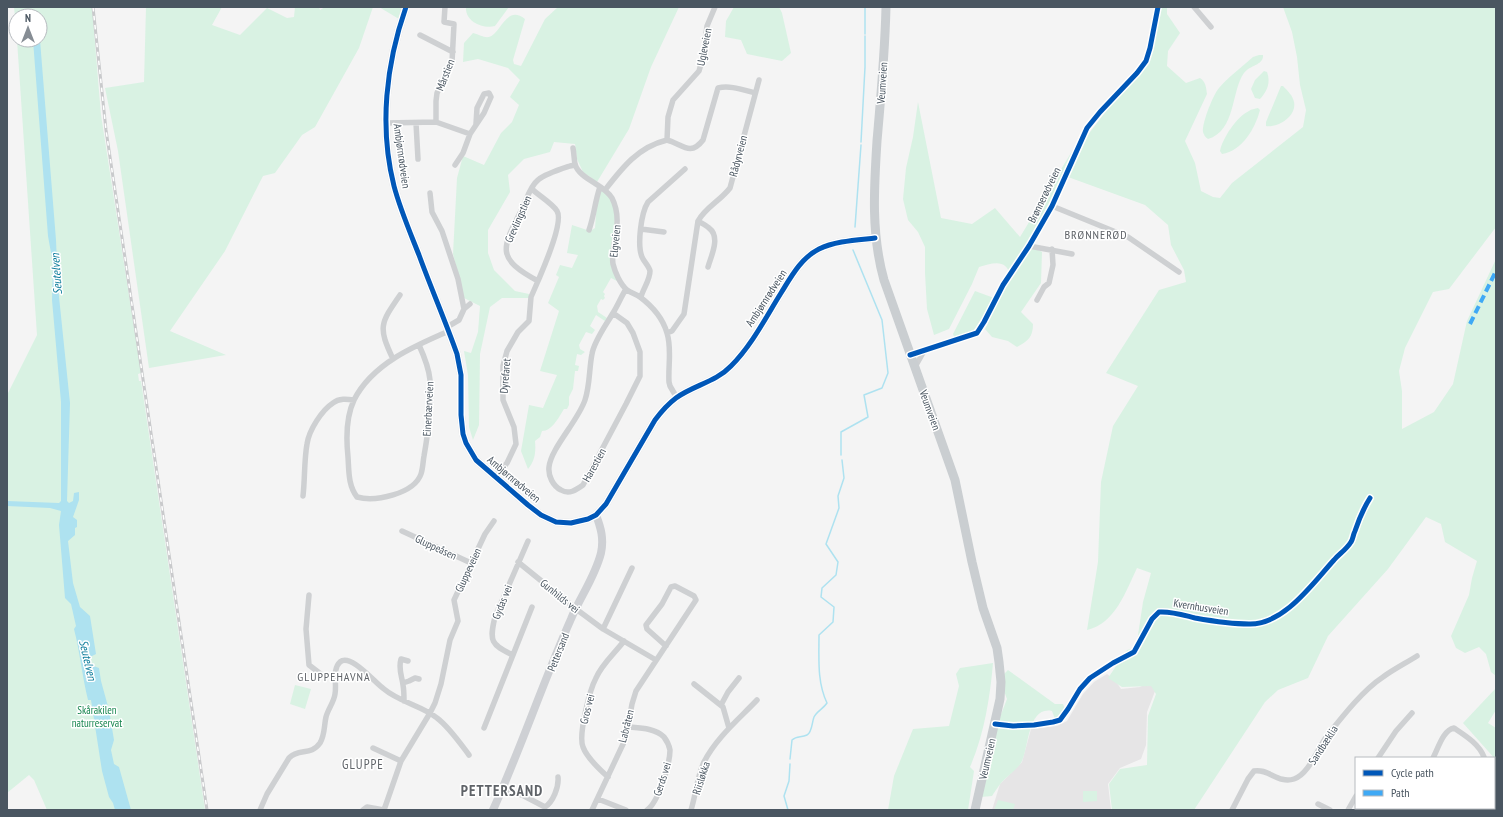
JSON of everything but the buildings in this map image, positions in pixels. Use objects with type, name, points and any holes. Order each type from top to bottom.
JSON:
[{"type":"main road","name":"Veumveien","points":[[886,7],[874,179],[873,200],[875,238],[884,280],[955,480],[973,570],[998,655],[1001,682],[995,724],[975,810]]},
{"type":"street","name":"Ambjørnrødveien","points":[[406,7],[394,47],[387,91],[386,122],[388,150],[394,185],[406,223],[448,329],[459,364],[462,387],[462,424],[466,443],[476,460],[495,477],[541,514],[556,522],[571,523],[596,515],[606,504],[655,420],[665,408],[677,398],[718,377],[731,366],[749,344],[791,277],[810,255],[819,249],[831,245],[875,238]]},
{"type":"street","name":"Mårstien","points":[[436,122],[437,93],[452,62],[453,52],[454,24],[442,23],[445,7]]},
{"type":"street","name":"Ugleveien","points":[[667,140],[668,117],[673,100],[699,71],[703,56],[707,26],[715,7]]},
{"type":"street","name":"Brønnerødveien","points":[[910,355],[977,333],[1003,285],[1029,246],[1052,206],[1087,128],[1146,61],[1158,7]]},
{"type":"street","points":[[1194,7],[1211,27]]},
{"type":"street","name":"Mårstien","points":[[420,34],[453,52]]},
{"type":"street","name":"Rådyrveien","points":[[698,221],[702,213],[723,197],[730,188],[759,80]]},
{"type":"street","points":[[589,230],[593,221],[596,200],[603,188],[624,165],[638,153],[667,140],[686,149],[699,144],[703,140],[718,88],[732,87],[755,92]]},
{"type":"street","points":[[454,165],[463,153],[470,134],[484,112],[491,97],[489,93],[484,94],[476,108],[476,124]]},
{"type":"street","points":[[386,122],[436,122],[470,134]]},
{"type":"street","points":[[416,123],[418,160]]},
{"type":"street","points":[[573,148],[575,165]]},
{"type":"street","name":"Elgveien","points":[[575,165],[584,176],[603,188],[611,197],[618,214],[612,262],[617,276],[626,289]]},
{"type":"street","name":"Grevlingstien","points":[[538,281],[514,267],[507,256],[506,246],[508,236],[538,180],[575,165]]},
{"type":"street","points":[[641,297],[648,280],[650,270],[642,256],[641,229],[644,207],[685,169]]},
{"type":"street","name":"Grevlingstien","points":[[531,297],[553,244],[560,217],[557,210],[532,189]]},
{"type":"street","points":[[430,193],[432,212],[442,231],[458,279],[464,309]]},
{"type":"street","points":[[1052,206],[1128,237],[1179,272]]},
{"type":"street","points":[[667,333],[672,331],[684,314],[698,221],[710,228],[714,234],[715,243],[708,267]]},
{"type":"street","points":[[641,229],[664,232]]},
{"type":"street","points":[[1029,246],[1052,249],[1072,254]]},
{"type":"street","points":[[1037,300],[1044,287],[1049,283],[1053,265],[1052,249]]},
{"type":"street","points":[[626,289],[641,297],[653,308],[662,321],[667,333],[670,348],[669,382],[677,398]]},
{"type":"street","name":"Harestien","points":[[613,313],[627,323],[633,333],[640,352],[640,376],[583,485],[573,492],[565,492],[556,487],[553,483],[549,475],[549,466],[553,454],[580,412],[586,398],[592,352],[607,321],[626,289]]},
{"type":"street","points":[[393,359],[384,339],[383,324],[388,313],[400,295]]},
{"type":"street","name":"Dyrefaret","points":[[495,477],[508,464],[516,444],[514,427],[503,400],[504,366],[507,351],[518,332],[528,321],[531,297]]},
{"type":"street","points":[[303,496],[307,442],[313,428],[324,411],[334,402],[344,399],[354,400],[365,384],[376,372],[393,359],[448,329],[459,320],[464,309],[470,304]]},
{"type":"street","name":"Einerbærveien","points":[[354,400],[347,428],[346,440],[351,487],[357,497],[368,499],[404,491],[412,487],[421,474],[426,446],[430,380],[428,366],[419,345]]},
{"type":"street","points":[[915,367],[924,351]]},
{"type":"street","name":"Kvernhusveien","points":[[995,724],[1014,726],[1047,723],[1060,720],[1080,689],[1090,678],[1113,663],[1134,652],[1152,618],[1159,612],[1170,612],[1197,618],[1251,624],[1265,621],[1279,615],[1317,581],[1337,556],[1347,548],[1352,541],[1364,508],[1370,498]]},
{"type":"street","name":"Pettersand","points":[[493,810],[576,610],[592,578],[601,553],[602,533],[596,515]]},
{"type":"street","name":"Gluppeveien","points":[[384,810],[401,761],[430,713],[439,692],[450,638],[458,621],[454,600],[485,534],[494,521]]},
{"type":"street","name":"Gluppeåsen","points":[[402,531],[471,563]]},
{"type":"street","name":"Gydas vei","points":[[513,655],[495,645],[492,640],[492,633],[495,617],[528,541]]},
{"type":"street","name":"Gunhilds vei","points":[[518,562],[576,610],[603,629],[656,660]]},
{"type":"street","points":[[603,629],[632,568]]},
{"type":"street","name":"Labråten","points":[[592,810],[624,742],[636,691],[656,660],[666,646],[696,600],[694,596],[675,586],[671,587],[662,604],[646,625],[647,629],[666,646]]},
{"type":"street","points":[[309,595],[306,629],[309,665],[322,675],[335,676]]},
{"type":"street","points":[[484,728],[532,607]]},
{"type":"street","name":"Gros vei","points":[[608,778],[583,748],[581,740],[582,729],[596,678],[624,641]]},
{"type":"street","name":"Sandbæklia","points":[[1232,810],[1248,779],[1254,771],[1261,770],[1281,780],[1296,779],[1304,773],[1311,764],[1321,745],[1341,718],[1366,692],[1383,677],[1417,656]]},
{"type":"street","points":[[260,810],[267,794],[288,758],[293,754],[312,751],[320,743],[323,736],[326,715],[335,694],[336,669],[340,662],[345,659],[348,659],[359,667],[383,689],[438,718],[469,755]]},
{"type":"street","points":[[404,701],[400,661],[403,659],[408,661]]},
{"type":"street","points":[[403,683],[409,682],[415,678],[419,679]]},
{"type":"street","points":[[721,705],[728,692],[739,678]]},
{"type":"street","points":[[694,684],[721,705],[729,728]]},
{"type":"street","name":"Riisløkka","points":[[691,810],[699,777],[712,750],[729,728],[758,700]]},
{"type":"street","points":[[1379,757],[1396,731],[1412,714]]},
{"type":"street","name":"Gerds vei","points":[[628,727],[656,732],[664,737],[669,746],[669,757],[663,780],[653,804],[647,810]]},
{"type":"street","points":[[1434,757],[1444,736],[1448,730],[1452,728],[1454,728],[1481,750],[1484,757]]},
{"type":"street","points":[[373,748],[401,761]]},
{"type":"street","points":[[502,788],[524,796],[544,807],[549,804],[557,787],[558,777]]},
{"type":"street","points":[[1348,810],[1355,798]]},
{"type":"street","points":[[598,799],[626,810]]},
{"type":"street","points":[[1318,804],[1330,810]]},
{"type":"street","points":[[363,810],[367,807],[384,810]]},
{"type":"shaded area","points":[[1107,674],[1115,680],[1121,689],[1140,687],[1147,683],[1157,686],[1147,712],[1146,745],[1141,759],[1120,768],[1108,784],[1111,810],[992,810],[1000,784],[1022,762],[1031,729],[1057,726],[1067,721],[1083,694],[1094,682]]},
{"type":"green space","name":"Skårakilen naturreservat","points":[[92,7],[101,115],[141,373],[138,374],[139,381],[141,381],[205,810],[47,810],[34,780],[29,775],[7,793],[7,395],[37,335],[18,48],[48,48],[48,8],[14,8]]},
{"type":"green space","points":[[146,7],[222,7],[212,25],[240,35],[267,8],[287,18],[294,17],[295,7],[319,7],[320,10],[325,7],[373,7],[359,48],[315,127],[302,135],[275,173],[263,176],[225,251],[170,331],[226,355],[149,368],[118,151],[105,88],[144,82]]},
{"type":"green space","points":[[379,7],[403,7],[399,19]]},
{"type":"green space","points":[[466,7],[509,7],[495,26],[490,27],[480,25],[468,17]]},
{"type":"green space","points":[[558,7],[679,7],[651,67],[629,129],[597,182],[583,172],[577,159],[575,144],[554,142],[550,152],[524,159],[508,175],[510,192],[488,230],[488,253],[494,270],[515,291],[529,294],[529,298],[502,298],[490,307],[480,354],[479,425],[473,440],[469,427],[468,375],[464,351],[471,353],[478,332],[480,306],[464,298],[453,254],[457,178],[463,156],[484,165],[501,133],[512,122],[519,105],[510,97],[520,80],[508,68],[478,59],[463,62],[464,43],[473,33],[487,37],[493,35],[508,17],[518,15],[525,19],[513,60],[514,64],[521,66],[545,19]]},
{"type":"green space","points":[[734,7],[779,7],[782,13],[791,53],[782,61],[747,54],[741,40],[725,37],[726,21]]},
{"type":"green space","points":[[1161,7],[1167,7],[1167,14],[1180,33],[1168,51],[1167,66],[1186,83],[1200,78],[1205,85],[1207,94],[1185,141],[1195,163],[1201,191],[1213,197],[1220,198],[1232,183],[1303,127],[1306,110],[1300,85],[1297,57],[1292,32],[1283,7],[1496,7],[1496,227],[1449,289],[1433,292],[1405,348],[1399,371],[1402,391],[1402,429],[1434,412],[1453,384],[1467,321],[1496,259],[1496,676],[1491,672],[1486,654],[1479,647],[1465,653],[1456,648],[1451,636],[1469,595],[1477,561],[1445,542],[1441,524],[1426,517],[1388,569],[1328,636],[1308,678],[1278,690],[1265,702],[1194,810],[1112,810],[1109,784],[1120,769],[1147,765],[1148,716],[1156,694],[1151,686],[1122,687],[1108,678],[1127,650],[1136,648],[1143,602],[1151,573],[1137,568],[1124,596],[1112,614],[1097,627],[1087,630],[1098,562],[1101,482],[1113,426],[1138,386],[1106,373],[1159,290],[1186,282],[1184,270],[1171,245],[1168,225],[1145,205],[1068,177],[1027,244],[1042,252],[1041,283],[1021,312],[1033,324],[1032,332],[1029,338],[1017,347],[1008,341],[992,337],[985,329],[1010,277],[1009,271],[1006,267],[999,263],[979,267],[949,329],[934,335],[927,309],[925,247],[918,232],[908,220],[903,199],[906,168],[913,137],[918,102],[941,218],[972,224],[995,208],[1020,237],[1080,138],[1087,136],[1110,106],[1144,69]]},
{"type":"green space","points":[[1263,55],[1261,61],[1247,70],[1240,81],[1232,110],[1224,128],[1217,135],[1208,139],[1205,137],[1203,132],[1204,122],[1208,109],[1217,92],[1222,84],[1235,72],[1253,57]]},
{"type":"green space","points":[[1264,71],[1267,72],[1269,80],[1268,87],[1260,99],[1255,98],[1251,89],[1255,80]]},
{"type":"green space","points":[[1281,86],[1285,88],[1293,98],[1293,112],[1281,123],[1266,126],[1266,122]]},
{"type":"green space","points":[[1258,108],[1260,110],[1258,117],[1247,138],[1236,149],[1222,154],[1220,151],[1221,146],[1231,128],[1244,114]]},
{"type":"green space","points":[[601,190],[613,203],[615,211],[611,255],[619,282],[611,278],[603,292],[605,294],[605,298],[603,300],[601,299],[597,306],[598,312],[607,318],[605,321],[596,315],[590,326],[595,330],[592,334],[586,332],[579,345],[580,349],[585,352],[581,355],[577,354],[575,365],[579,366],[578,371],[575,371],[573,389],[569,397],[569,405],[567,409],[564,409],[552,426],[549,429],[542,431],[540,437],[535,441],[534,456],[528,469],[521,451],[529,405],[543,408],[557,375],[540,371],[559,311],[548,303],[559,277],[556,275],[560,265],[572,268],[578,255],[567,253],[572,225],[590,231],[595,228],[597,200]]},
{"type":"green space","points":[[975,291],[994,298],[980,324],[964,336],[955,339],[953,334]]},
{"type":"green space","points":[[993,663],[986,716],[970,767],[974,771],[968,810],[888,810],[894,776],[913,729],[949,726],[959,686],[956,674],[960,668]]},
{"type":"green space","points":[[1008,670],[1055,704],[1063,704],[1065,709],[1055,719],[1052,711],[1044,711],[1038,715],[1031,728],[1020,764],[1001,783],[992,796],[981,797],[1000,717],[1007,699],[1004,691],[1003,675]]},
{"type":"green space","points":[[295,685],[311,689],[305,709],[290,704]]},
{"type":"green space","points":[[1496,688],[1496,710],[1488,723],[1496,728],[1496,760],[1495,757],[1493,757],[1463,723]]},
{"type":"green space","points":[[1083,791],[1097,791],[1097,801],[1083,802]]},
{"type":"green space","points":[[998,800],[1015,804],[1013,810],[994,810]]},
{"type":"water","name":"Seutelven","points":[[34,48],[41,48],[56,240],[58,287],[70,403],[67,501],[69,503],[73,501],[74,493],[79,492],[79,500],[73,517],[77,520],[77,527],[75,528],[75,535],[68,541],[73,583],[80,607],[90,616],[96,654],[90,657],[91,665],[99,668],[109,710],[114,740],[111,750],[114,764],[119,767],[131,810],[115,810],[109,797],[102,771],[91,700],[88,700],[74,629],[76,626],[71,604],[65,598],[59,525],[61,511],[50,508],[7,506],[7,501],[59,503],[61,501],[61,402],[52,300],[53,264],[48,236]]},
{"type":"waterway","points":[[865,7],[865,34]]},
{"type":"waterway","points":[[861,142],[865,36]]},
{"type":"waterway","points":[[855,227],[861,145]]},
{"type":"waterway","points":[[841,455],[841,432],[868,417],[864,395],[882,388],[888,373],[882,320],[853,250]]},
{"type":"waterway","points":[[790,759],[792,740],[809,734],[814,717],[827,703],[820,679],[819,635],[833,622],[834,607],[821,597],[822,588],[836,575],[838,562],[826,544],[839,508],[838,496],[844,478],[842,460]]},
{"type":"waterway","points":[[788,810],[784,796],[789,781],[790,764]]},
{"type":"railway","points":[[93,7],[106,130],[207,810]]},
{"type":"marked path","points":[[1470,324],[1496,271]]},
{"type":"cycle path","points":[[406,7],[399,29],[389,73],[387,96],[387,141],[389,164],[394,186],[405,220],[457,354],[461,375],[461,415],[463,434],[466,443],[476,460],[541,515],[556,522],[571,523],[588,519],[596,515],[606,504],[655,420],[667,405],[690,390],[719,376],[739,358],[758,331],[793,274],[807,257],[819,249],[832,244],[875,238]]},
{"type":"cycle path","points":[[910,355],[977,333],[1003,285],[1029,246],[1052,206],[1087,128],[1146,61],[1158,7]]},
{"type":"cycle path","points":[[995,724],[1013,726],[1034,725],[1060,720],[1080,689],[1090,678],[1113,663],[1134,652],[1152,619],[1159,612],[1242,624],[1262,622],[1274,618],[1297,601],[1345,550],[1352,540],[1361,514],[1370,498]]},
{"type":"district","name":"BRØNNERØD","points":[[1096,234]]},
{"type":"district","name":"GLUPPEHAVNA","points":[[334,676]]},
{"type":"district","name":"GLUPPE","points":[[363,764]]},
{"type":"district","name":"PETTERSAND","points":[[502,790]]}]
